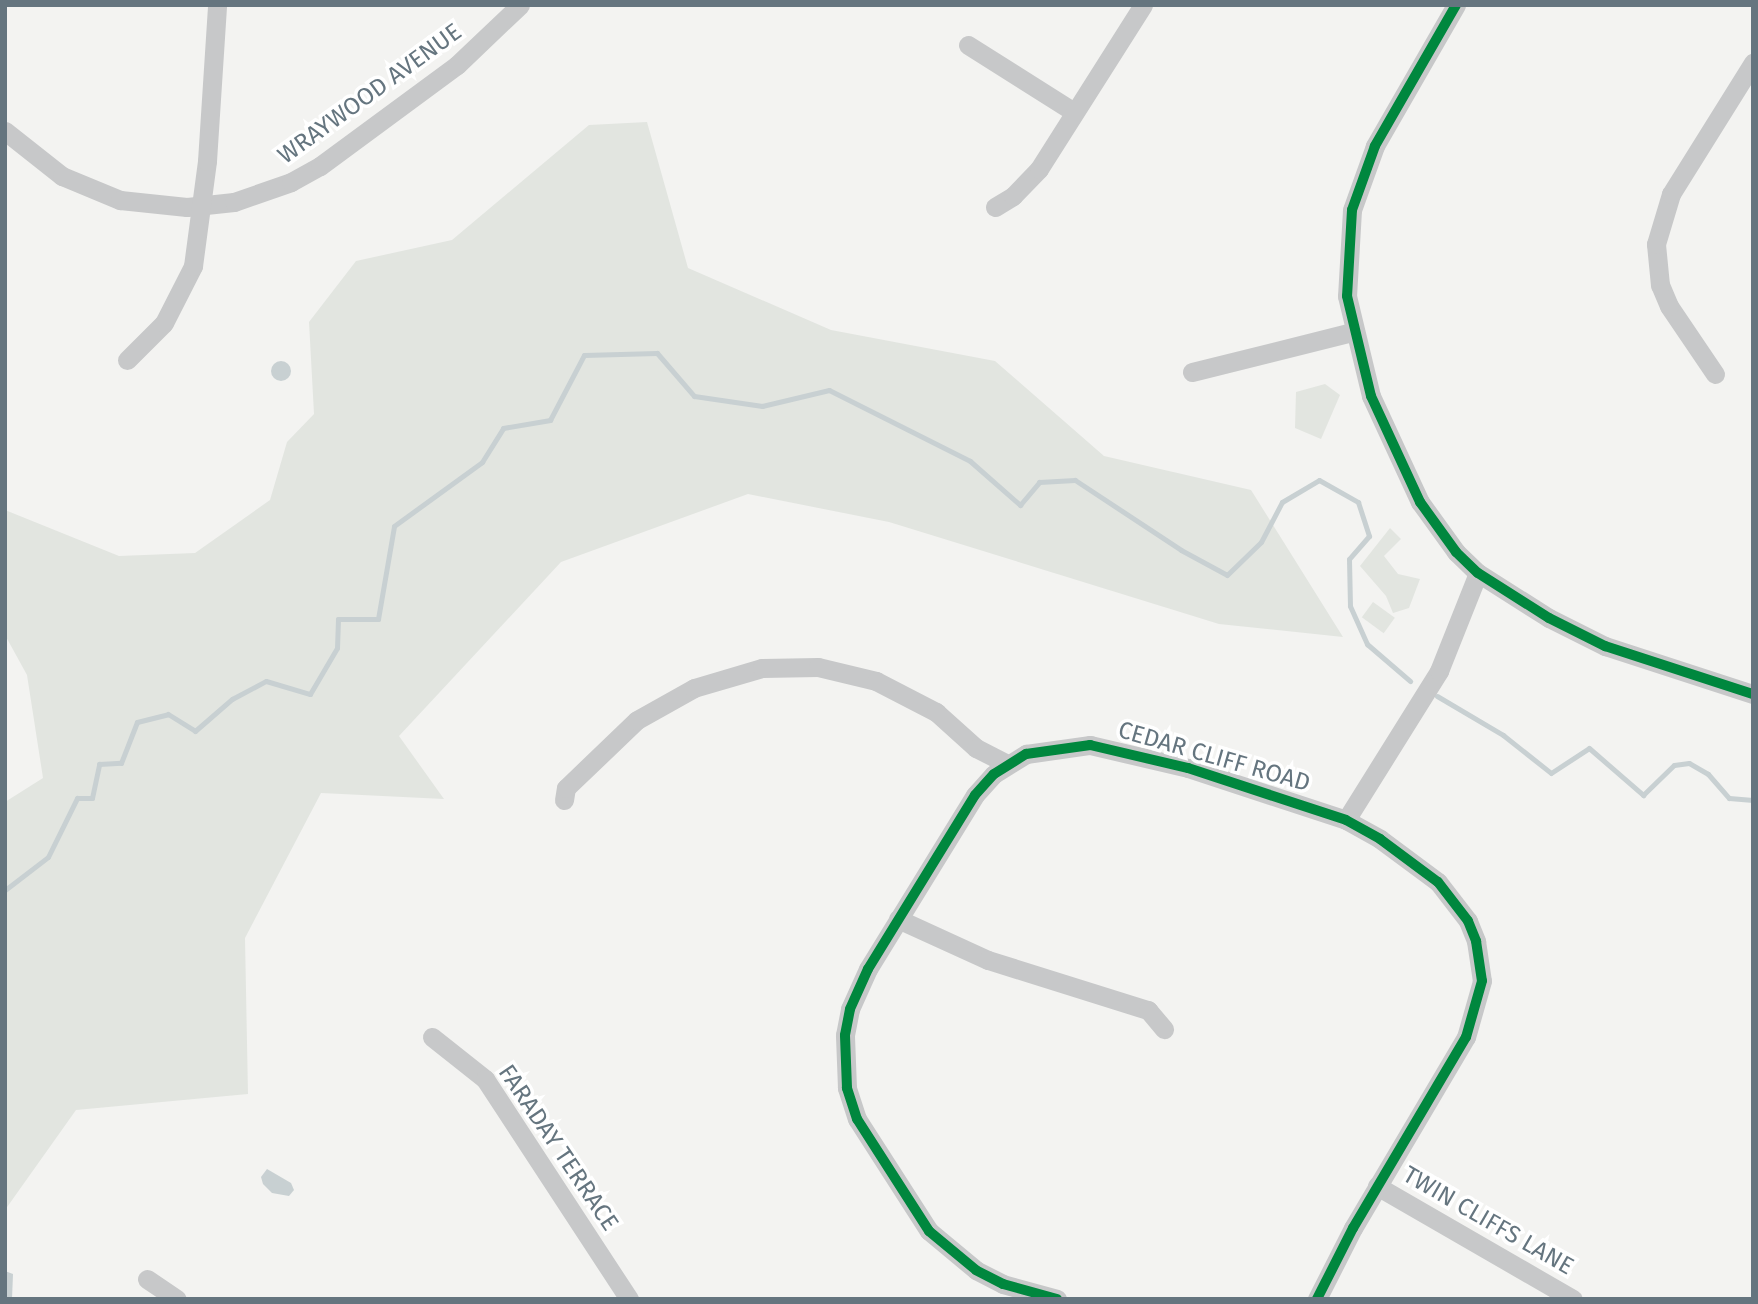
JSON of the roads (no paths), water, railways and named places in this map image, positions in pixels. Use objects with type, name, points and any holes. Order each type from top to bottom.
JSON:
[{"type":"street","points":[[127,360],[164,323],[180,298],[193,266],[201,206],[217,5]]},
{"type":"street","name":"WRAYWOOD AVENUE","points":[[5,131],[36,159],[90,190],[153,206],[201,206],[266,192],[320,166],[457,65],[520,5]]},
{"type":"street","points":[[995,207],[1026,185],[1143,5]]},
{"type":"street","points":[[1456,5],[1361,177],[1347,252],[1353,332],[1371,396],[1420,502],[1449,544],[1478,573],[1558,623],[1605,646],[1753,694]]},
{"type":"street","points":[[968,45],[1074,112]]},
{"type":"street","points":[[1715,374],[1669,306],[1659,281],[1656,244],[1671,194],[1753,63]]},
{"type":"street","points":[[1192,372],[1353,332]]},
{"type":"street","points":[[1346,820],[1439,671],[1478,573]]},
{"type":"street","points":[[564,800],[566,788],[636,720],[694,688],[762,668],[818,667],[876,681],[936,712],[976,748],[1007,764]]},
{"type":"street","name":"CEDAR CLIFF ROAD","points":[[1048,1298],[976,1270],[937,1240],[909,1207],[856,1115],[844,1056],[850,1009],[898,919],[975,794],[1007,764],[1058,746],[1105,747],[1188,768],[1346,820],[1380,839],[1438,881],[1468,921],[1481,959],[1479,1003],[1466,1037],[1377,1186],[1317,1299]]},
{"type":"street","points":[[898,919],[988,960],[1148,1010],[1164,1029]]},
{"type":"street","name":"FARADAY TERRACE","points":[[432,1037],[485,1079],[629,1299]]},
{"type":"street","name":"TWIN CLIFFS LANE","points":[[1377,1186],[1573,1299]]},
{"type":"street","points":[[148,1279],[177,1299]]},
{"type":"waterway","points":[[5,890],[48,857],[77,798],[92,798],[99,764],[121,763],[137,722],[168,714],[195,731],[232,699],[266,681],[310,694],[337,648],[338,619],[378,619],[394,526],[482,462],[503,428],[550,420],[584,355],[657,353],[694,396],[762,406],[829,390],[970,461],[1020,505],[1039,482],[1075,480],[1181,550],[1227,575],[1261,542],[1282,502],[1319,480],[1358,502],[1369,536],[1349,559],[1350,606],[1367,644],[1410,681]]},
{"type":"waterway","points":[[1437,696],[1503,735],[1551,773],[1589,748],[1643,795],[1674,765],[1689,763],[1708,774],[1729,798],[1753,800]]}]
